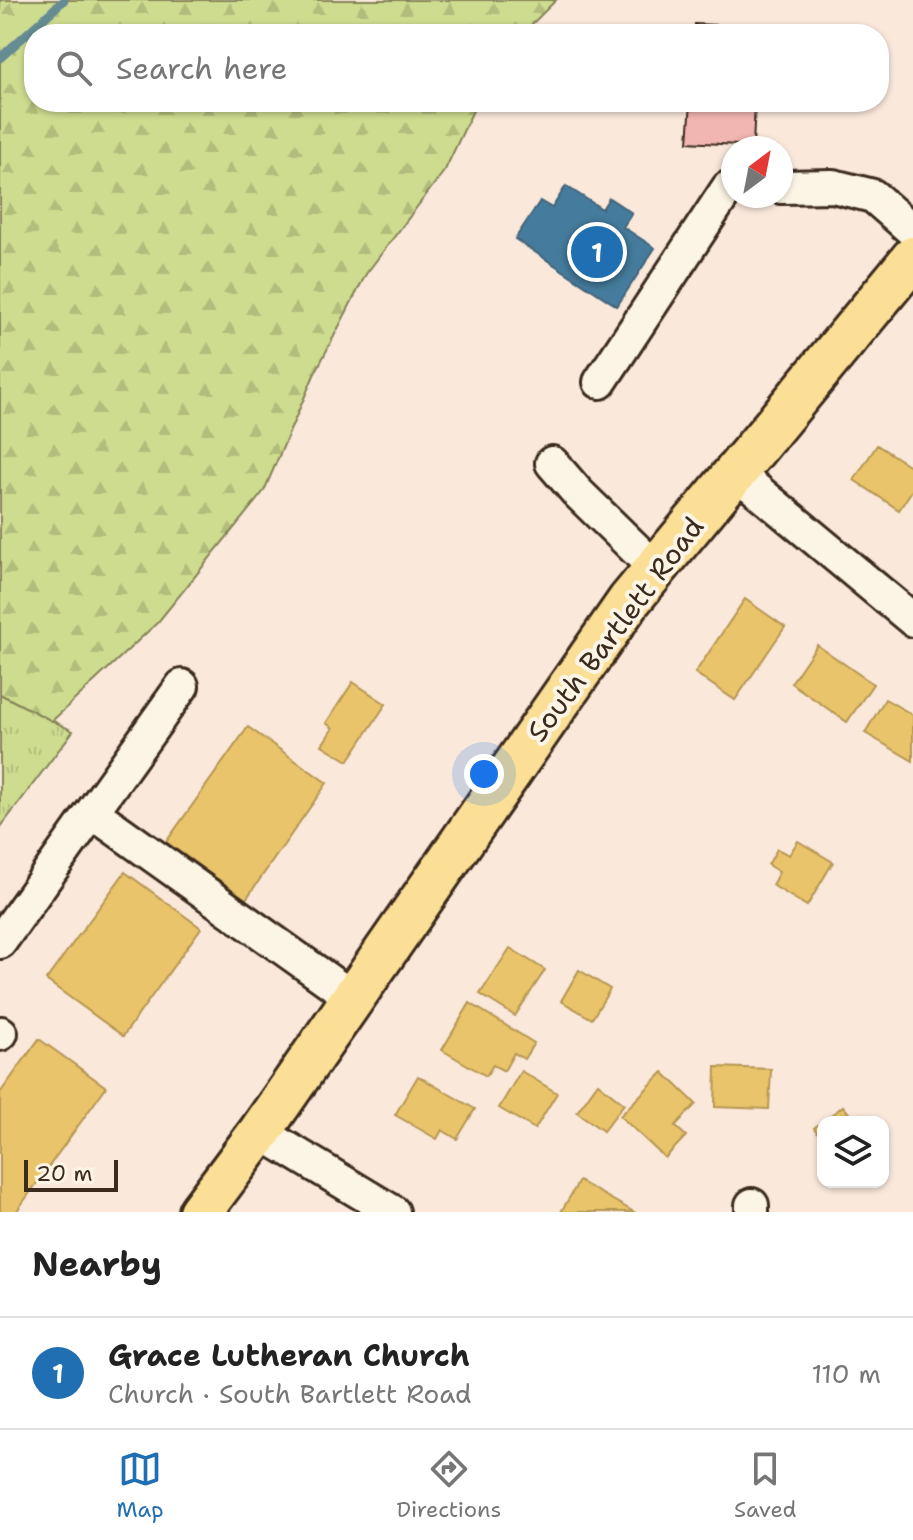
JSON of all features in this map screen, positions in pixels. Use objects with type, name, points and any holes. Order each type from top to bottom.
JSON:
[{"type":"main road","name":"South Bartlett Road","points":[[200,1212],[260,1132],[629,601],[913,258]]},
{"type":"street","points":[[793,187],[833,186],[873,196],[913,231]]},
{"type":"street","points":[[600,382],[721,199]]},
{"type":"street","points":[[552,463],[577,492],[656,569]]},
{"type":"street","points":[[735,472],[913,620]]},
{"type":"street","points":[[0,942],[182,686]]},
{"type":"street","points":[[92,812],[353,998]]},
{"type":"street","points":[[260,1132],[393,1212]]},
{"type":"green space","points":[[0,0],[556,0],[532,24],[24,24],[24,112],[472,112],[445,170],[366,274],[314,375],[264,491],[158,622],[52,721],[0,694]]},
{"type":"green space","points":[[0,694],[73,731],[0,828]]},
{"type":"building: Homes","points":[[877,445],[913,468],[913,489],[899,510],[854,480]]},
{"type":"building: Homes","points":[[745,599],[785,627],[735,700],[695,673]]},
{"type":"building: Homes","points":[[817,645],[873,684],[847,722],[791,683]]},
{"type":"building: Homes","points":[[353,682],[386,704],[348,761],[322,745],[333,728],[326,723]]},
{"type":"building: Homes","points":[[885,699],[913,715],[913,761],[865,733]]},
{"type":"building: Homes","points":[[248,727],[327,783],[246,899],[166,842]]},
{"type":"building: Homes","points":[[798,841],[833,862],[807,906],[772,885],[779,872],[768,865],[777,849],[789,855]]},
{"type":"building: Homes","points":[[125,872],[201,928],[123,1036],[46,980]]},
{"type":"building: Homes","points":[[510,948],[545,970],[515,1016],[480,994]]},
{"type":"building: Homes","points":[[579,970],[610,989],[592,1019],[561,1001]]},
{"type":"building: Homes","points":[[470,1003],[534,1043],[524,1059],[514,1053],[504,1071],[493,1065],[486,1076],[442,1050]]},
{"type":"building: Homes","points":[[39,1039],[106,1087],[16,1212],[0,1212],[0,1093]]},
{"type":"building: Homes","points":[[716,1067],[771,1069],[769,1109],[715,1107]]},
{"type":"building: Homes","points":[[521,1071],[557,1093],[535,1129],[499,1108]]},
{"type":"building: Homes","points":[[663,1072],[696,1104],[675,1126],[686,1136],[665,1158],[620,1116]]},
{"type":"building: Homes","points":[[418,1076],[475,1109],[457,1139],[442,1130],[437,1139],[395,1115]]},
{"type":"building: Homes","points":[[598,1083],[624,1104],[603,1131],[577,1112]]},
{"type":"building: Homes","points":[[843,1106],[851,1116],[830,1116]]},
{"type":"building: Homes","points":[[579,1181],[634,1212],[561,1212]]},
{"type":"building: Public","points":[[566,186],[602,209],[609,198],[632,213],[623,227],[655,248],[617,306],[515,239],[540,201],[552,208]]},
{"type":"building: Other","points":[[690,112],[755,112],[753,136],[721,136],[721,144],[688,142]]},
{"type":"waterway","points":[[38,24],[64,0]]},
{"type":"waterway","points":[[0,58],[24,36]]},
{"type":"place","name":"Grace Lutheran Church","points":[[597,252]]}]
